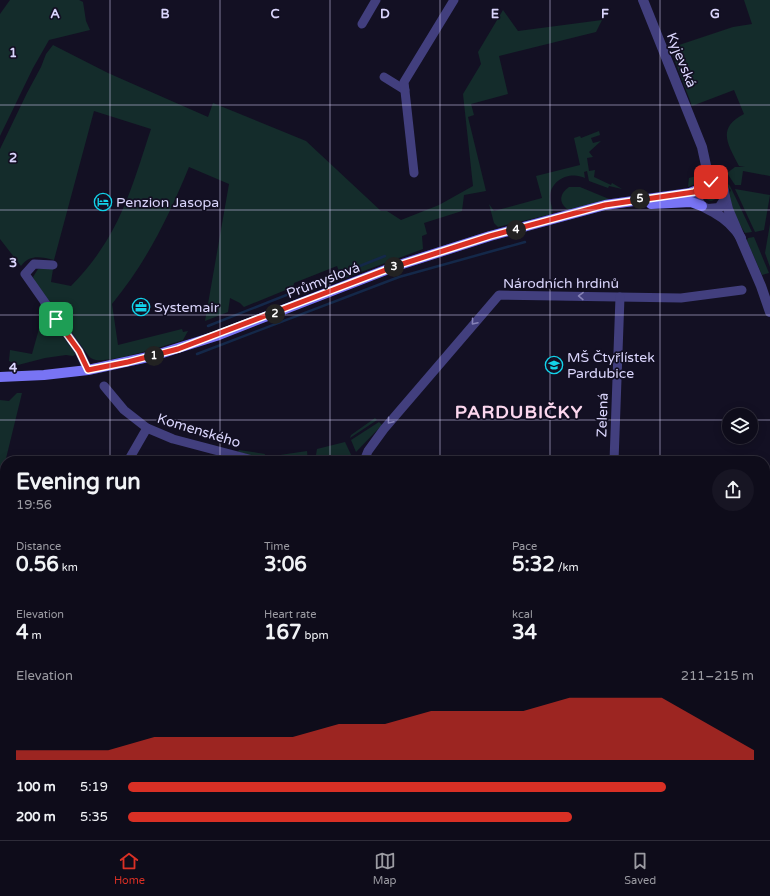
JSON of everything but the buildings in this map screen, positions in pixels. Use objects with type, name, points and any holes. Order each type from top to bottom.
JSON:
[{"type":"main road","name":"Průmyslová","points":[[0,377],[44,375],[88,370],[128,362],[178,349],[396,266],[490,236],[605,205],[690,193],[702,187]]},
{"type":"main road","name":"Průmyslová","points":[[560,218],[644,204],[691,202],[705,208]]},
{"type":"street","points":[[362,24],[376,0]]},
{"type":"street","points":[[414,173],[404,82],[454,0]]},
{"type":"street","name":"Kyjevská","points":[[643,0],[696,131],[708,156],[714,176],[721,186]]},
{"type":"street","points":[[384,77],[405,90]]},
{"type":"street","name":"Kyjevská","points":[[696,131],[706,164],[706,178],[702,187]]},
{"type":"street","points":[[741,238],[728,221],[705,208],[698,199],[702,187],[714,182],[721,186],[728,209],[741,238],[770,312]]},
{"type":"street","points":[[705,208],[719,208],[723,204],[725,196]]},
{"type":"street","points":[[53,266],[34,264],[25,274],[79,351],[88,370]]},
{"type":"street","name":"Národních hrdinů","points":[[367,456],[378,436],[499,295],[681,298],[742,290]]},
{"type":"street","name":"Zelená","points":[[614,456],[620,297]]},
{"type":"street","name":"Komenského","points":[[104,386],[127,413],[146,428],[173,439],[237,456]]},
{"type":"street","points":[[131,456],[146,428]]},
{"type":"green space","points":[[10,0],[79,0],[83,2],[86,21],[90,30],[49,40],[33,68],[0,136],[0,14]]},
{"type":"green space","points":[[744,0],[770,0],[770,176],[743,171],[741,185],[735,185],[727,173],[735,167],[745,167],[739,166],[728,143],[727,137],[727,131],[730,125],[744,114],[734,90],[692,106],[670,48],[733,27],[752,24]]},
{"type":"green space","points":[[503,10],[518,31],[602,20],[596,32],[499,56],[508,94],[471,104],[474,115],[468,117],[486,191],[464,195],[462,211],[424,223],[427,234],[422,236],[423,249],[342,279],[337,266],[294,283],[293,287],[244,307],[240,303],[230,298],[228,312],[205,321],[229,184],[189,167],[156,238],[136,272],[112,304],[118,345],[182,329],[183,332],[188,331],[183,340],[115,359],[92,359],[35,282],[33,277],[38,269],[53,269],[51,282],[71,286],[101,250],[112,232],[129,194],[151,129],[94,111],[54,260],[36,257],[24,262],[21,266],[0,239],[0,149],[46,54],[53,45],[108,73],[208,117],[213,103],[306,141],[381,211],[387,211],[401,220],[439,205],[473,186],[463,94],[481,64],[478,52]]},
{"type":"green space","points":[[599,131],[600,135],[591,138],[593,143],[601,141],[589,152],[593,157],[587,158],[589,171],[595,170],[594,177],[611,185],[612,183],[622,189],[609,186],[608,188],[589,181],[587,171],[584,172],[585,178],[574,175],[568,176],[558,181],[552,189],[550,200],[552,214],[498,227],[494,223],[489,204],[494,211],[542,198],[536,176],[580,165],[574,138],[580,136],[581,138]]},
{"type":"green space","points":[[716,172],[730,186],[752,232],[745,233],[734,215],[729,194],[731,190],[718,178]]},
{"type":"green space","points":[[704,174],[697,183],[688,187],[689,178]]},
{"type":"green space","points":[[569,187],[580,187],[609,199],[567,209],[562,203],[561,198],[566,189]]},
{"type":"green space","points":[[735,189],[770,195],[764,230],[755,232]]},
{"type":"green space","points":[[709,191],[713,191],[715,192],[715,200],[709,201],[706,198],[706,194]]},
{"type":"green space","points":[[770,224],[770,267],[765,253]]},
{"type":"green space","points":[[754,237],[769,273],[762,275],[747,241],[748,238]]},
{"type":"green space","points":[[44,311],[76,354],[73,356],[66,355],[45,358],[18,365],[9,361],[10,350],[32,354]]},
{"type":"green space","points":[[17,393],[22,393],[7,456],[0,456],[0,400],[9,401]]},
{"type":"green space","points":[[375,418],[377,420],[350,438],[351,435]]},
{"type":"green space","points":[[379,422],[382,425],[356,452],[351,440]]},
{"type":"green space","points":[[345,442],[352,456],[316,456],[317,449]]},
{"type":"green space","points":[[239,450],[265,454],[264,456],[255,456],[238,452]]},
{"type":"green space","points":[[307,451],[308,456],[280,456]]},
{"type":"waterway","points":[[197,354],[399,277],[525,242]]},
{"type":"waterway","points":[[208,326],[385,256]]},
{"type":"place","name":"Penzion Jasopa","points":[[103,202]]},
{"type":"place","name":"Systemair","points":[[141,307]]},
{"type":"place","name":"MŠ Čtyřlístek Pardubice","points":[[554,365]]},
{"type":"district","name":"PARDUBIČKY","points":[[519,412]]},
{"type":"route","points":[[56,319],[82,355],[88,370],[111,366],[178,349],[216,336],[396,266],[437,252],[490,236],[575,214],[594,207],[623,201],[694,192],[700,189],[703,185],[711,182]]}]
